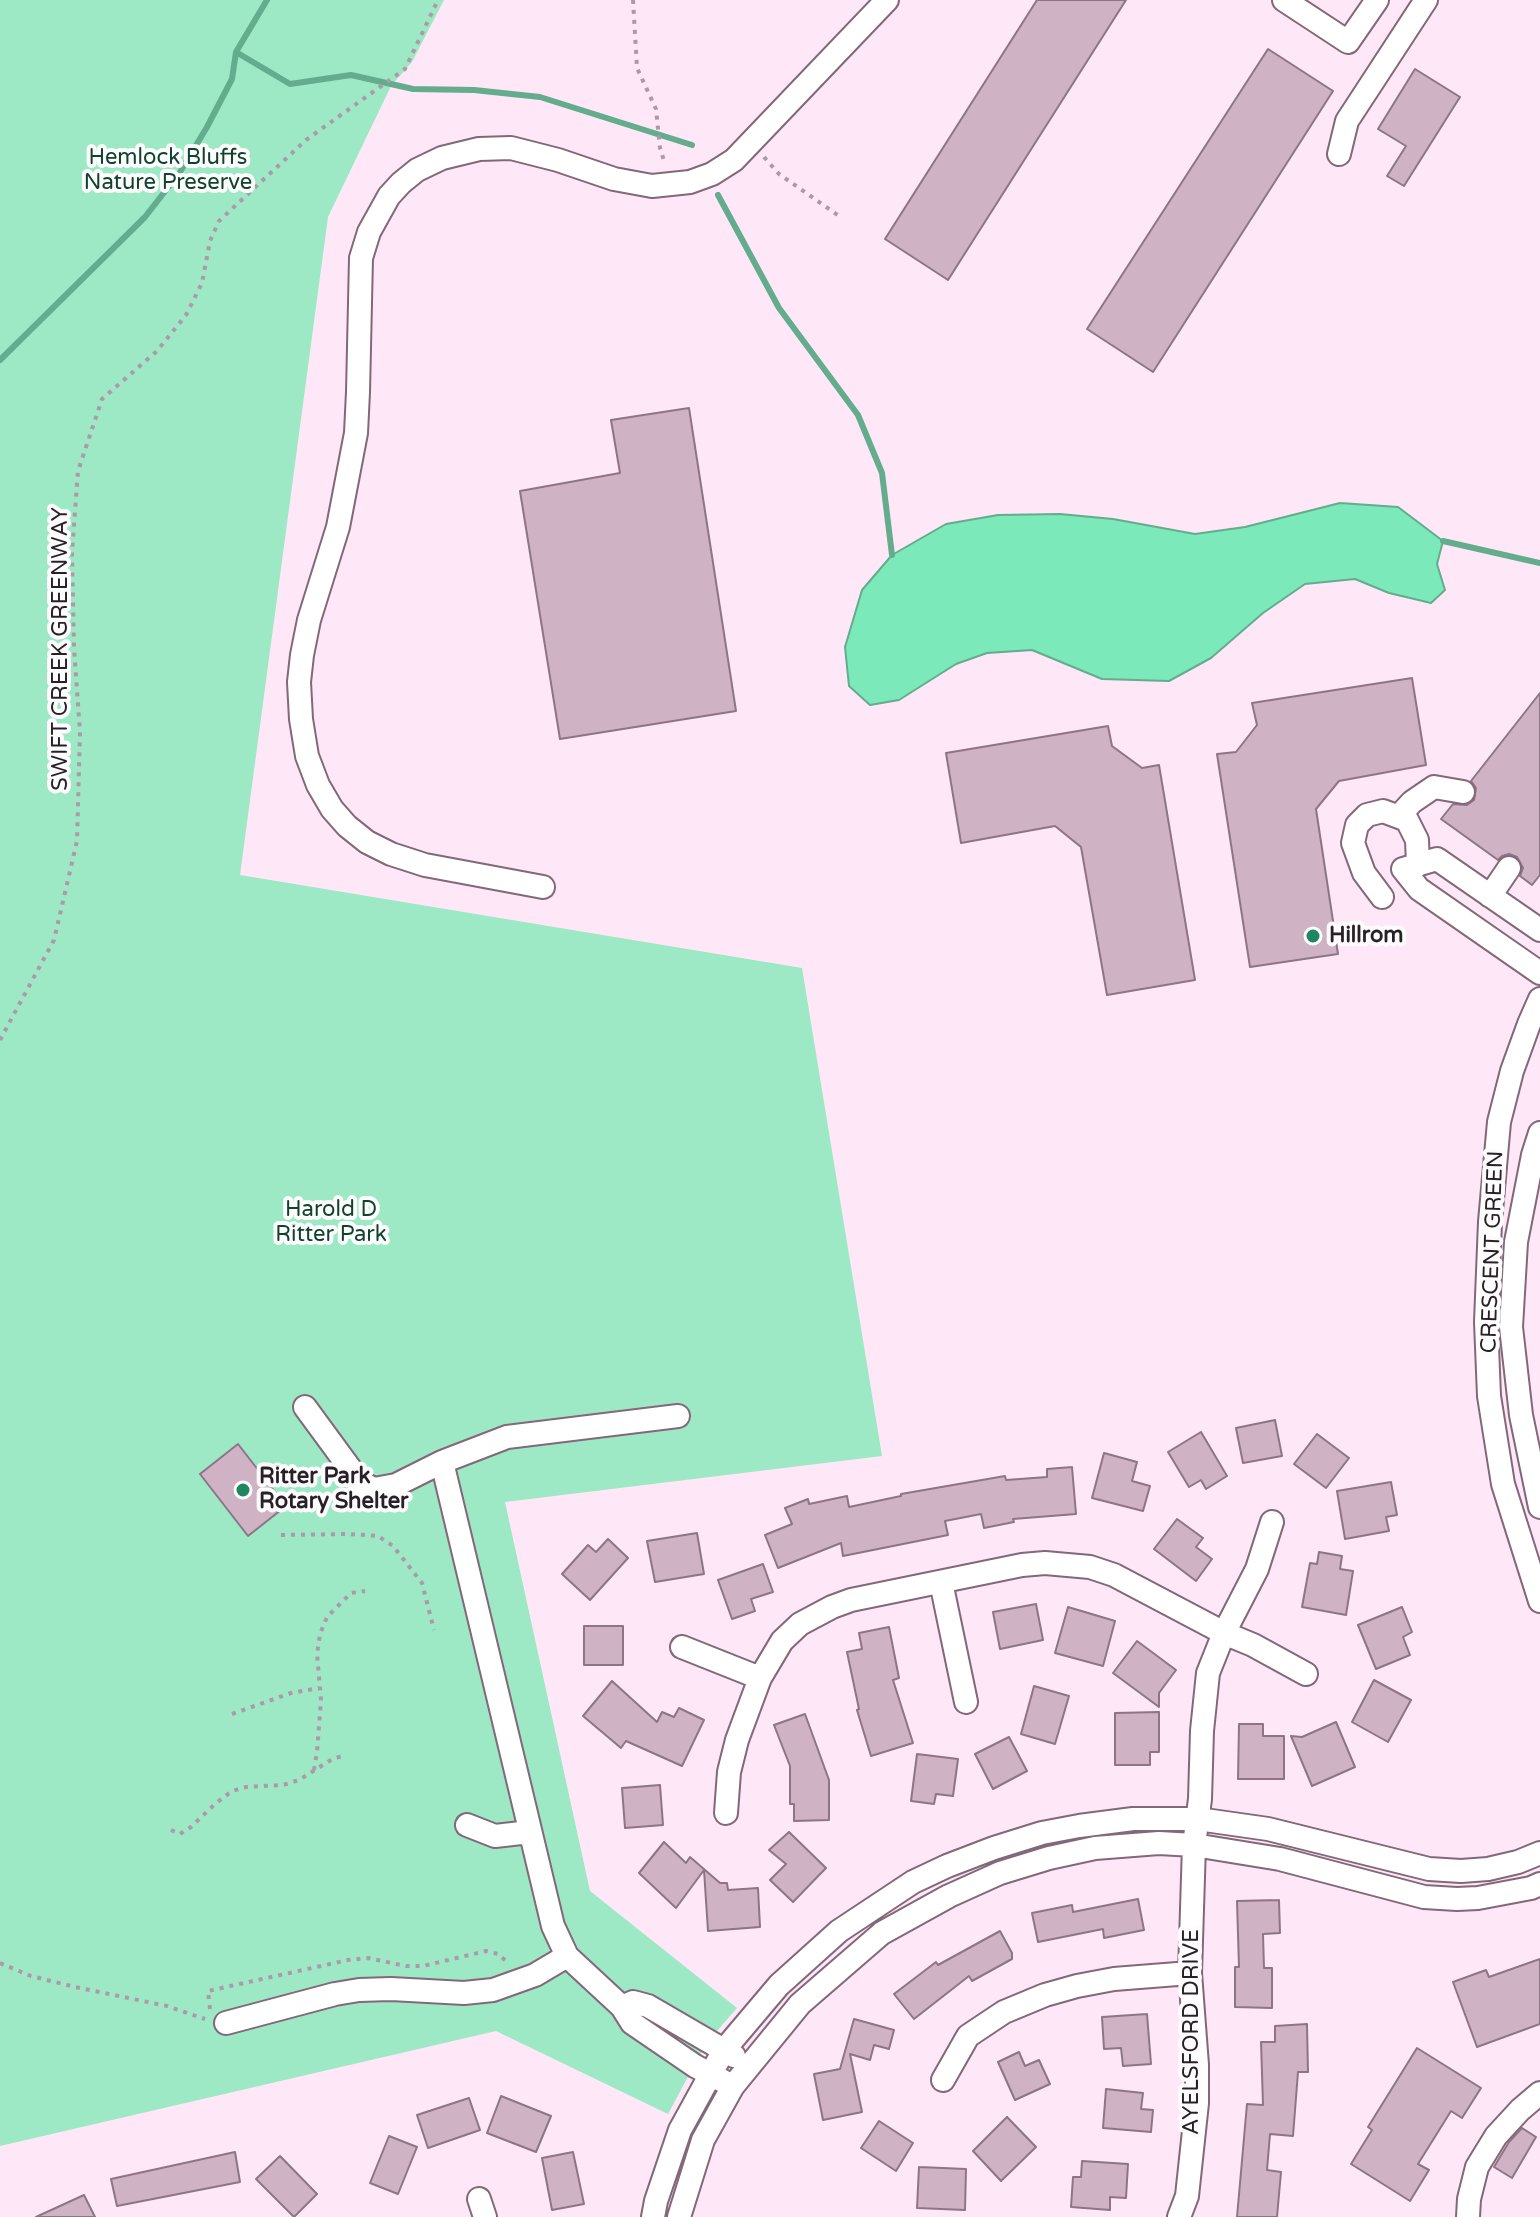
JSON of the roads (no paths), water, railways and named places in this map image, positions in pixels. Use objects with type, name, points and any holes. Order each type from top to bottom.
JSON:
[{"type":"street","points":[[543,887],[425,865],[367,842],[332,809],[318,785],[307,756],[299,682],[302,655],[309,620],[338,527],[356,433],[361,258],[369,232],[389,196],[417,170],[442,158],[479,149],[511,148],[614,179],[652,186],[690,182],[712,174],[734,160],[887,0]]},
{"type":"street","points":[[1284,0],[1348,42],[1377,0]]},
{"type":"street","points":[[1339,154],[1347,121],[1426,0]]},
{"type":"street","points":[[1399,816],[1412,802],[1434,787],[1463,792]]},
{"type":"street","points":[[1382,897],[1364,873],[1353,843],[1357,825],[1367,815],[1383,811],[1407,820],[1417,840],[1418,865]]},
{"type":"street","points":[[1540,930],[1437,859],[1403,869],[1419,889],[1540,973]]},
{"type":"street","points":[[1490,896],[1509,868]]},
{"type":"street","name":"CRESCENT GREEN","points":[[1540,999],[1512,1071],[1499,1122],[1490,1222],[1486,1322],[1489,1396],[1503,1484],[1540,1601]]},
{"type":"street","name":"CRESCENT GREEN","points":[[1540,1133],[1516,1242],[1511,1327],[1521,1415],[1540,1507]]},
{"type":"street","points":[[305,1407],[360,1482],[374,1489],[396,1485],[442,1462],[507,1437],[678,1416]]},
{"type":"street","points":[[442,1462],[553,1926],[567,1956],[622,2007],[632,2023],[733,2086]]},
{"type":"street","name":"AYELSFORD DRIVE","points":[[1179,2217],[1187,2196],[1197,2103],[1190,1973],[1194,1845],[1208,1673],[1224,1633],[1257,1569],[1272,1522]]},
{"type":"street","points":[[726,1813],[729,1772],[737,1740],[760,1678],[782,1641],[800,1624],[851,1600],[1033,1564],[1090,1567],[1114,1575],[1306,1674]]},
{"type":"street","points":[[941,1582],[966,1702]]},
{"type":"street","points":[[682,1647],[760,1678]]},
{"type":"street","points":[[653,2217],[680,2130],[710,2074],[724,2050],[779,1985],[839,1931],[913,1882],[994,1848],[1042,1833],[1079,1826],[1133,1819],[1198,1819],[1306,1837],[1429,1869],[1488,1869],[1540,1853]]},
{"type":"street","points":[[467,1825],[495,1836],[530,1832]]},
{"type":"street","points":[[679,2217],[703,2140],[733,2086],[800,2004],[882,1933],[949,1896],[1000,1873],[1095,1848],[1159,1843],[1194,1845],[1280,1859],[1424,1897],[1478,1898],[1540,1884]]},
{"type":"street","points":[[226,2023],[359,1990],[464,1993],[493,1990],[535,1975],[567,1956]]},
{"type":"street","points":[[943,2080],[968,2036],[1004,2012],[1077,1986],[1114,1979],[1190,1973]]},
{"type":"street","points":[[622,2007],[633,2002],[648,2006],[749,2066]]},
{"type":"street","points":[[1468,2217],[1477,2167],[1496,2136],[1540,2093]]},
{"type":"waterway","points":[[0,360],[145,217],[180,172],[232,79],[236,52],[267,0]]},
{"type":"waterway","points":[[236,52],[290,84],[351,75],[413,89],[474,90],[540,97],[692,145]]},
{"type":"waterway","points":[[718,195],[779,308],[858,415],[882,473],[892,555]]},
{"type":"waterway","points":[[1443,541],[1540,563]]},
{"type":"place","name":"Hillrom","points":[[1313,936]]},
{"type":"place","name":"Ritter Park Rotary Shelter","points":[[243,1490]]},
{"type":"park label","name":"Hemlock Bluffs Nature Preserve","points":[[168,170]]},
{"type":"park label","name":"Harold D Ritter Park","points":[[331,1222]]}]
